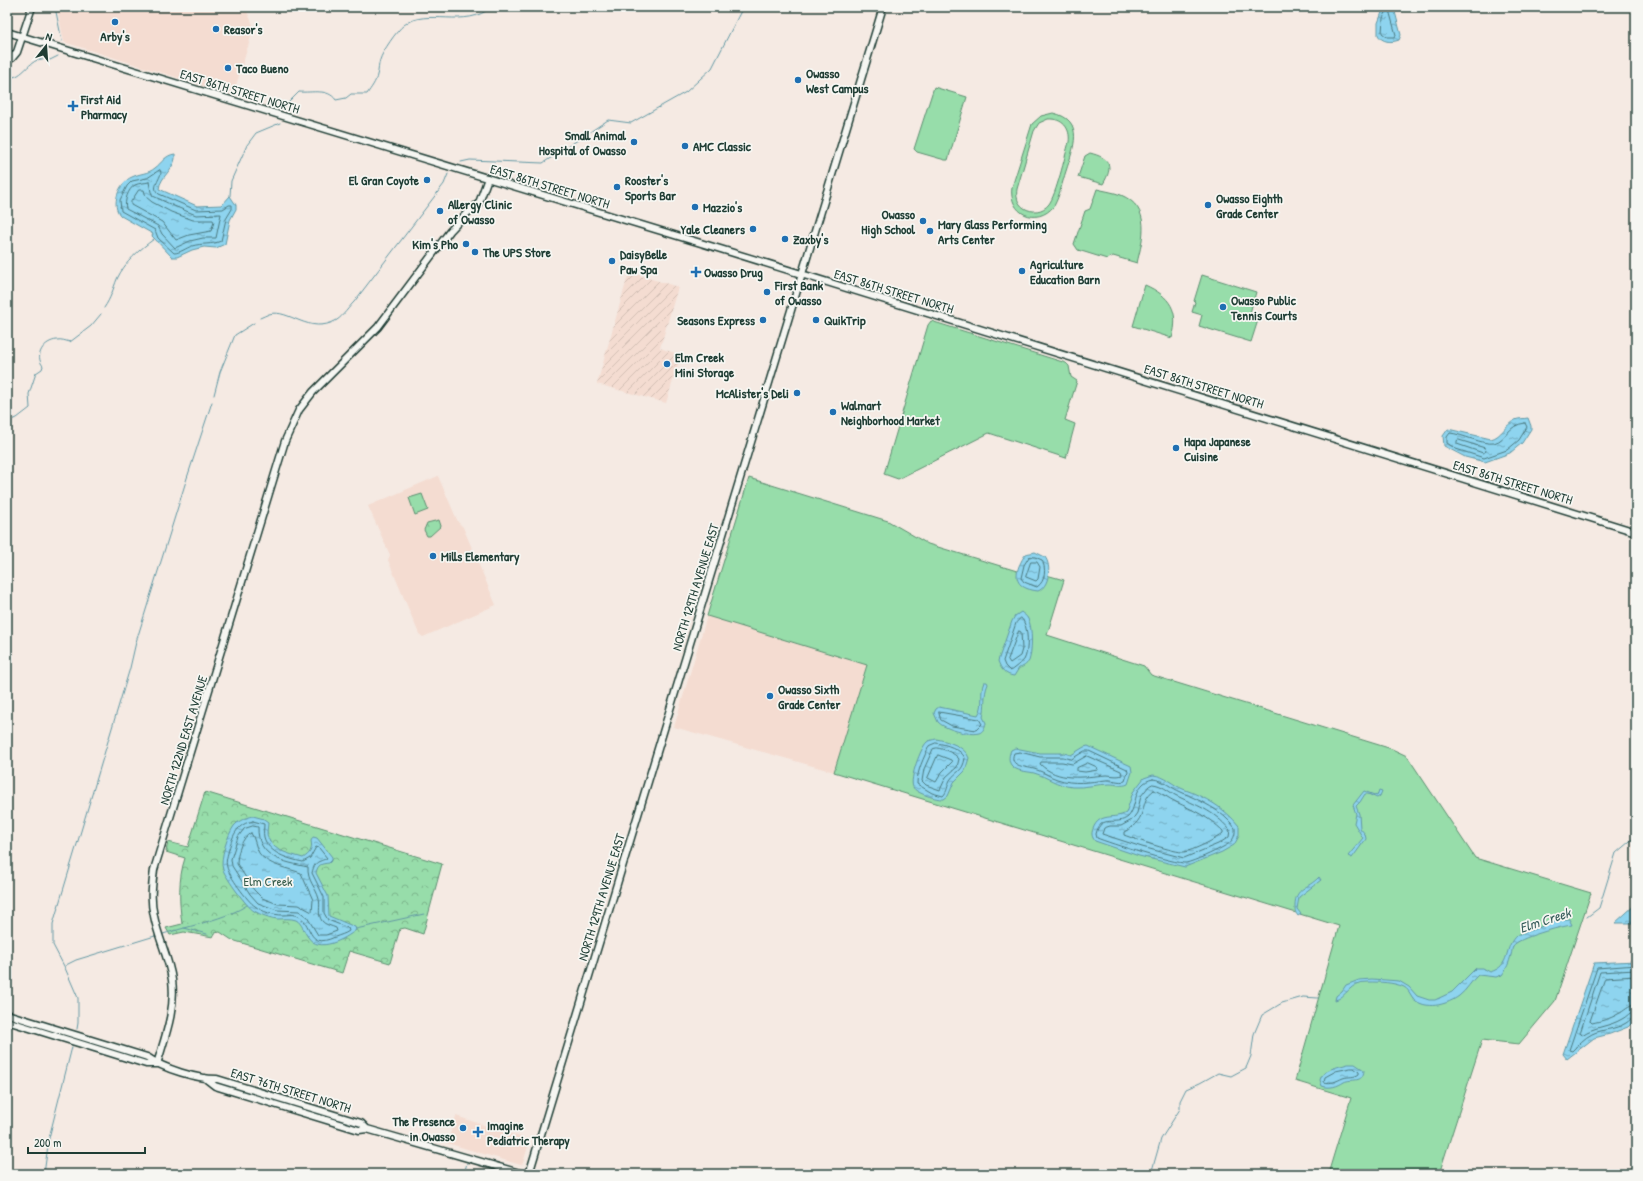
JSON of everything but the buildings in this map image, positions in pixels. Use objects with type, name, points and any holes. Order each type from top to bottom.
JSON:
[{"type":"main road","points":[[7,59],[15,55],[24,36],[32,7]]},
{"type":"main road","name":"NORTH 129TH AVENUE EAST","points":[[529,1174],[883,7]]},
{"type":"main road","name":"EAST 86TH STREET NORTH","points":[[7,32],[801,274],[1636,532]]},
{"type":"main road","name":"NORTH 122ND EAST AVENUE","points":[[157,1064],[172,1012],[173,991],[170,970],[155,922],[152,904],[154,870],[285,441],[291,426],[303,405],[313,392],[378,327],[450,231],[479,203],[488,178]]},
{"type":"main road","name":"EAST 76TH STREET NORTH","points":[[7,1014],[147,1057],[157,1064]]},
{"type":"main road","name":"EAST 76TH STREET NORTH","points":[[7,1022],[146,1064],[157,1064],[206,1079],[216,1086],[359,1130],[367,1129],[523,1174]]},
{"type":"shaded area","points":[[57,7],[245,7],[254,27],[233,95],[64,42]]},
{"type":"shaded area","points":[[629,272],[678,287],[660,348],[681,355],[666,403],[597,384]]},
{"type":"shaded area","name":"Mills Elementary","points":[[438,476],[458,522],[463,527],[496,605],[423,637],[419,634],[388,560],[390,555],[368,506]]},
{"type":"shaded area","name":"Owasso Sixth Grade Center","points":[[707,616],[867,665],[834,772],[674,727]]},
{"type":"shaded area","points":[[456,1116],[530,1140],[523,1163],[521,1165],[447,1143]]},
{"type":"green space","points":[[934,87],[967,97],[948,160],[917,152],[914,149]]},
{"type":"green space","points":[[1053,113],[1070,122],[1073,129],[1074,145],[1054,206],[1040,216],[1032,216],[1019,210],[1014,204],[1012,187],[1032,124],[1041,116]],"holes":[[[1048,119],[1061,122],[1067,128],[1069,132],[1069,142],[1052,199],[1044,209],[1030,211],[1018,202],[1017,189],[1034,131],[1039,123]]]},
{"type":"green space","points":[[1090,153],[1102,157],[1108,164],[1108,172],[1103,184],[1078,177],[1085,156]]},
{"type":"green space","points":[[1097,189],[1121,195],[1131,201],[1137,208],[1143,224],[1143,234],[1137,263],[1113,256],[1107,259],[1078,250],[1074,244],[1085,211],[1090,209]]},
{"type":"green space","name":"Owasso Public Tennis Courts","points":[[1202,275],[1256,292],[1250,313],[1259,317],[1251,342],[1199,326],[1202,315],[1192,312]]},
{"type":"green space","points":[[1145,285],[1161,294],[1167,299],[1171,306],[1174,312],[1175,320],[1172,338],[1133,326]]},
{"type":"green space","points":[[931,321],[1066,363],[1069,366],[1071,377],[1077,381],[1065,420],[1075,424],[1066,458],[989,433],[898,479],[884,474],[928,325]]},
{"type":"green space","points":[[749,478],[888,521],[928,544],[1017,571],[1050,576],[1064,580],[1047,635],[1144,666],[1151,675],[1392,749],[1407,756],[1475,858],[1591,893],[1555,1001],[1519,1044],[1482,1040],[1439,1174],[1328,1174],[1351,1098],[1295,1081],[1339,926],[834,772],[867,665],[707,616]]},
{"type":"green space","points":[[422,494],[428,510],[415,515],[409,498]]},
{"type":"green space","points":[[439,520],[441,526],[430,536],[427,536],[424,530],[427,523]]},
{"type":"green space","name":"Elm Creek","points":[[205,792],[442,864],[423,934],[405,928],[400,929],[390,963],[349,951],[342,973],[232,940],[220,932],[215,933],[213,937],[184,932],[170,935],[166,928],[182,924],[180,891],[181,874],[185,858],[166,852],[168,842],[188,847]]},
{"type":"water","points":[[1384,7],[1394,8],[1401,35],[1399,40],[1387,41],[1378,35],[1378,23]]},
{"type":"water","points":[[175,154],[173,164],[162,180],[159,189],[197,206],[222,205],[230,196],[236,205],[236,209],[230,220],[225,244],[216,248],[204,247],[192,250],[177,257],[172,257],[152,236],[153,234],[121,216],[116,206],[116,201],[120,189],[127,180],[152,170],[166,158]]},
{"type":"water","points":[[1528,418],[1531,429],[1522,443],[1510,453],[1485,462],[1465,457],[1444,446],[1443,436],[1448,429],[1491,439],[1495,438],[1515,420]]},
{"type":"water","points":[[1035,552],[1045,557],[1049,571],[1045,585],[1038,591],[1032,590],[1020,584],[1017,576],[1019,566],[1025,555]]},
{"type":"water","points":[[1021,612],[1027,617],[1030,623],[1032,640],[1031,652],[1029,661],[1024,666],[1019,668],[1014,676],[1004,671],[1000,667],[998,661],[1012,621],[1015,616]]},
{"type":"water","points":[[984,682],[987,682],[988,684],[983,717],[986,723],[982,732],[975,734],[964,733],[941,725],[938,722],[934,713],[939,707],[978,715],[981,707]]},
{"type":"water","points":[[936,739],[960,747],[969,758],[965,771],[954,782],[948,796],[944,799],[918,792],[913,787],[912,783],[916,763],[922,750],[928,741]]},
{"type":"water","points":[[1088,746],[1131,766],[1132,772],[1128,784],[1105,784],[1077,787],[1066,786],[1034,773],[1016,769],[1009,761],[1011,750],[1015,748],[1040,753],[1064,753],[1071,755]]},
{"type":"water","points":[[1153,775],[1161,777],[1179,787],[1207,799],[1221,808],[1239,826],[1239,836],[1234,845],[1222,852],[1185,867],[1139,856],[1095,841],[1092,834],[1093,829],[1099,820],[1126,813],[1133,792],[1144,778]]},
{"type":"water","points":[[1379,790],[1382,791],[1380,796],[1377,798],[1365,794],[1356,806],[1359,814],[1360,828],[1365,834],[1366,839],[1352,858],[1348,856],[1363,838],[1354,823],[1356,814],[1353,805],[1364,791],[1377,796]]},
{"type":"water","points":[[253,816],[264,819],[268,822],[267,834],[270,842],[278,849],[288,853],[303,858],[310,851],[313,837],[317,838],[332,857],[332,860],[329,863],[319,866],[316,873],[328,896],[329,916],[355,927],[356,930],[339,941],[325,945],[319,944],[313,942],[308,937],[298,921],[277,919],[266,916],[254,911],[246,904],[225,874],[222,866],[222,860],[227,841],[234,826],[245,818]]},
{"type":"water","points":[[1319,877],[1321,880],[1299,897],[1297,909],[1301,914],[1298,916],[1295,909],[1297,895]]},
{"type":"water","points":[[1636,904],[1636,923],[1615,923]]},
{"type":"water","points":[[1563,919],[1569,919],[1572,925],[1522,939],[1513,946],[1509,963],[1502,975],[1496,977],[1478,975],[1459,996],[1444,1003],[1438,1005],[1421,1004],[1414,1000],[1408,990],[1400,985],[1377,982],[1362,982],[1357,984],[1339,999],[1335,1000],[1336,996],[1346,985],[1359,980],[1372,979],[1399,981],[1409,987],[1417,996],[1429,1000],[1435,1000],[1452,992],[1476,968],[1483,968],[1490,972],[1497,969],[1505,961],[1510,945],[1517,935]]},
{"type":"water","points":[[1636,961],[1636,1019],[1628,1027],[1594,1038],[1567,1059],[1563,1054],[1594,963]]},
{"type":"water","points":[[1348,1064],[1355,1064],[1364,1070],[1362,1077],[1357,1080],[1344,1082],[1334,1087],[1322,1086],[1320,1080],[1324,1073],[1331,1069]]},
{"type":"waterway","points":[[55,7],[62,41]]},
{"type":"waterway","points":[[284,109],[284,107],[299,92],[324,92],[333,96],[336,100],[346,98],[351,94],[367,94],[376,80],[381,56],[394,36],[404,25],[413,20],[424,18],[470,17],[481,14],[491,7]]},
{"type":"waterway","points":[[461,162],[470,160],[543,163],[608,120],[631,123],[686,92],[712,68],[743,7]]},
{"type":"waterway","points":[[7,77],[18,75],[37,60],[50,60],[58,56]]},
{"type":"waterway","points":[[230,196],[231,181],[247,145],[256,133],[280,123]]},
{"type":"waterway","points":[[260,318],[269,314],[277,313],[308,324],[317,325],[327,324],[337,320],[354,302],[444,184],[448,174]]},
{"type":"waterway","points":[[104,308],[124,267],[138,252],[154,239]]},
{"type":"waterway","points":[[7,421],[17,418],[30,408],[29,394],[36,373],[42,369],[43,366],[40,362],[40,353],[44,346],[52,341],[64,340],[70,342],[91,326],[101,314]]},
{"type":"waterway","points":[[214,395],[220,372],[235,335],[254,323]]},
{"type":"waterway","points":[[77,1029],[78,998],[53,945],[53,924],[130,668],[136,642],[212,402]]},
{"type":"waterway","name":"Elm Creek","points":[[1587,917],[1599,908],[1616,853],[1636,836]]},
{"type":"waterway","points":[[163,934],[219,918],[247,905]]},
{"type":"waterway","points":[[356,929],[424,914]]},
{"type":"waterway","points":[[184,928],[207,934]]},
{"type":"waterway","points":[[65,968],[66,965],[76,960],[155,936]]},
{"type":"waterway","name":"Elm Creek","points":[[1151,1174],[1161,1139],[1180,1109],[1180,1101],[1186,1089],[1218,1073],[1231,1076],[1246,1068],[1251,1056],[1254,1034],[1262,1015],[1282,1003],[1303,997],[1318,998]]},
{"type":"waterway","points":[[44,1174],[49,1138],[72,1047]]},
{"type":"waterway","points":[[464,1174],[467,1163]]},
{"type":"place","name":"Arby's","points":[[115,22]]},
{"type":"place","name":"Reasor's","points":[[216,29]]},
{"type":"place","name":"Taco Bueno","points":[[228,68]]},
{"type":"place","name":"Owasso West Campus","points":[[798,80]]},
{"type":"place","name":"First Aid Pharmacy","points":[[73,106]]},
{"type":"place","name":"Small Animal Hospital of Owasso","points":[[634,142]]},
{"type":"place","name":"AMC Classic","points":[[685,146]]},
{"type":"place","name":"El Gran Coyote","points":[[427,180]]},
{"type":"place","name":"Rooster's Sports Bar","points":[[617,187]]},
{"type":"place","name":"Owasso Eighth Grade Center","points":[[1208,205]]},
{"type":"place","name":"Mazzio's","points":[[695,207]]},
{"type":"place","name":"Allergy Clinic of Owasso","points":[[440,211]]},
{"type":"place","name":"Owasso High School","points":[[923,221]]},
{"type":"place","name":"Yale Cleaners","points":[[753,229]]},
{"type":"place","name":"Mary Glass Performing Arts Center","points":[[930,231]]},
{"type":"place","name":"Zaxby's","points":[[785,239]]},
{"type":"place","name":"Kim's Pho","points":[[466,244]]},
{"type":"place","name":"The UPS Store","points":[[475,252]]},
{"type":"place","name":"DaisyBelle Paw Spa","points":[[612,261]]},
{"type":"place","name":"Agriculture Education Barn","points":[[1022,271]]},
{"type":"place","name":"Owasso Drug","points":[[696,272]]},
{"type":"place","name":"First Bank of Owasso","points":[[767,292]]},
{"type":"place","name":"Owasso Public Tennis Courts","points":[[1223,307]]},
{"type":"place","name":"Seasons Express","points":[[763,320]]},
{"type":"place","name":"QuikTrip","points":[[816,320]]},
{"type":"place","name":"Elm Creek Mini Storage","points":[[667,364]]},
{"type":"place","name":"McAlister's Deli","points":[[797,393]]},
{"type":"place","name":"Walmart Neighborhood Market","points":[[833,412]]},
{"type":"place","name":"Hapa Japanese Cuisine","points":[[1176,448]]},
{"type":"place","name":"Mills Elementary","points":[[433,556]]},
{"type":"place","name":"Owasso Sixth Grade Center","points":[[770,696]]},
{"type":"place","name":"The Presence in Owasso","points":[[463,1128]]},
{"type":"place","name":"Imagine Pediatric Therapy","points":[[478,1132]]}]
